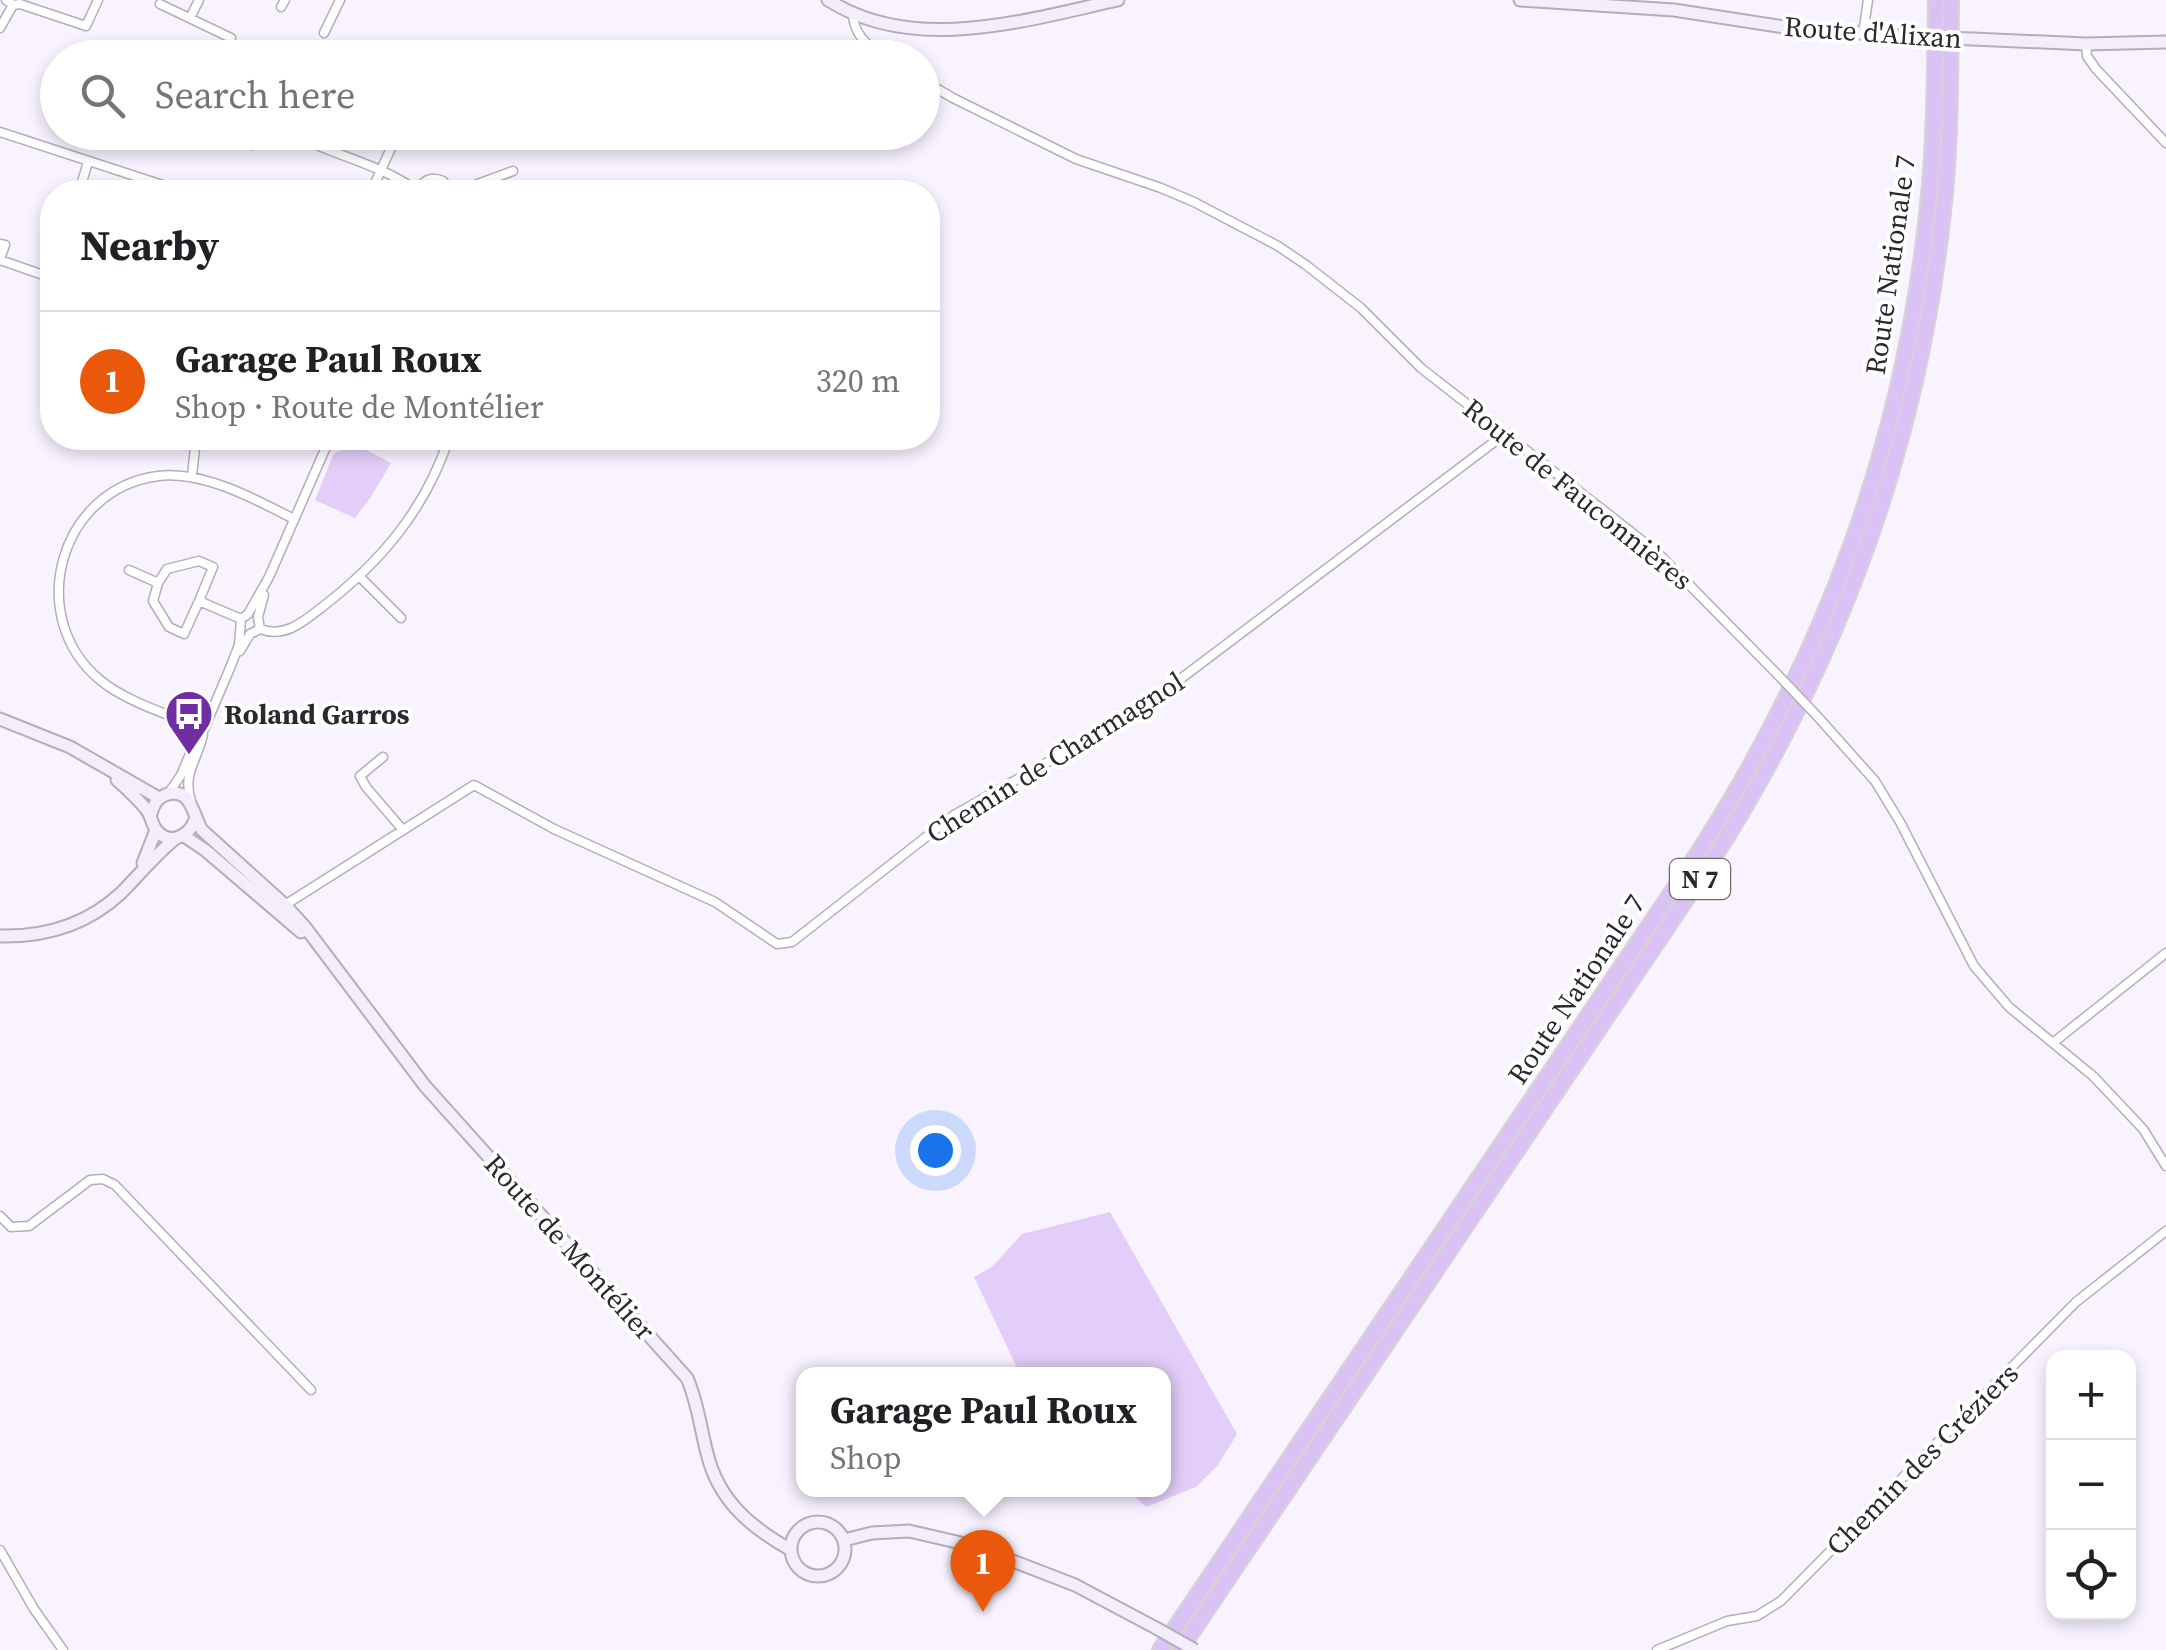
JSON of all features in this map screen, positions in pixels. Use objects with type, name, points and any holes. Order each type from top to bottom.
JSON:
[{"type":"highway","name":"Route Nationale 7","points":[[1160,1650],[1694,859],[1740,787],[1802,670],[1864,510],[1901,376],[1928,205],[1936,0]]},
{"type":"highway","name":"Route Nationale 7","points":[[1180,1650],[1710,864],[1770,765],[1818,670],[1879,514],[1924,342],[1946,175],[1951,0]]},
{"type":"main road","points":[[828,0],[852,14],[900,28],[973,28],[1118,0]]},
{"type":"main road","name":"Route d'Alixan","points":[[1520,0],[1674,10],[1784,27],[1863,34],[2086,44],[2166,42]]},
{"type":"main road","points":[[0,719],[56,740],[163,796],[181,795],[192,804],[195,820],[110,902],[86,919],[43,934],[0,936]]},
{"type":"main road","points":[[103,766],[151,814],[156,830],[134,878]]},
{"type":"main road","points":[[151,814],[163,796]]},
{"type":"main road","name":"Route de Montélier","points":[[195,820],[323,951],[425,1086],[686,1378],[698,1407],[708,1457],[723,1494],[751,1525],[791,1550]]},
{"type":"main road","name":"Route de Montélier","points":[[156,830],[205,850],[280,907]]},
{"type":"main road","points":[[815,1522],[832,1526],[844,1540],[840,1566],[825,1576],[807,1574],[794,1562],[791,1550],[799,1529],[815,1522]]},
{"type":"main road","points":[[844,1540],[909,1530],[974,1546],[1075,1585],[1195,1650]]},
{"type":"street","points":[[0,28],[9,2],[86,26],[98,0]]},
{"type":"street","points":[[190,18],[199,0]]},
{"type":"street","points":[[324,34],[340,0]]},
{"type":"street","points":[[1863,34],[1868,0]]},
{"type":"street","points":[[160,4],[231,38]]},
{"type":"street","points":[[852,14],[854,27],[864,40]]},
{"type":"street","points":[[2086,44],[2087,56],[2096,69],[2166,144]]},
{"type":"street","name":"Route de Fauconnières","points":[[940,90],[1076,158],[1178,195],[1278,246],[1361,308],[1421,368],[1658,553],[1875,781],[1974,966],[2009,1006],[2093,1076],[2143,1129],[2166,1166]]},
{"type":"street","points":[[0,132],[40,146]]},
{"type":"street","points":[[53,150],[146,180]]},
{"type":"street","points":[[329,150],[397,180]]},
{"type":"street","points":[[376,180],[390,150]]},
{"type":"street","points":[[83,180],[88,162]]},
{"type":"street","points":[[488,180],[512,172]]},
{"type":"street","points":[[0,244],[5,246],[0,260],[40,273]]},
{"type":"street","name":"Chemin de Charmagnol","points":[[280,907],[474,785],[554,829],[715,902],[777,944],[792,942],[954,815],[1138,711],[1506,434]]},
{"type":"street","points":[[192,476],[195,450]]},
{"type":"street","points":[[260,629],[258,617],[269,577],[325,450]]},
{"type":"street","points":[[246,632],[260,629],[272,634],[289,630],[360,578],[396,538],[416,508],[445,450]]},
{"type":"street","points":[[204,729],[102,682],[70,642],[60,614],[58,587],[60,567],[77,527],[105,496],[156,476],[192,476],[210,481],[294,518]]},
{"type":"street","points":[[199,561],[213,567],[198,601],[184,634],[170,627],[154,600],[158,583],[167,570],[199,561]]},
{"type":"street","points":[[129,570],[158,583]]},
{"type":"street","points":[[163,796],[181,775],[204,729],[246,632],[245,616],[269,577]]},
{"type":"street","points":[[360,578],[401,618]]},
{"type":"street","points":[[198,601],[258,617]]},
{"type":"street","points":[[192,804],[187,777],[204,729]]},
{"type":"street","points":[[384,757],[360,776],[403,830]]},
{"type":"street","points":[[2054,1042],[2166,953]]},
{"type":"street","points":[[0,1216],[12,1227],[29,1226],[90,1180],[104,1179],[115,1185],[311,1390]]},
{"type":"street","name":"Chemin des Créziers","points":[[1657,1650],[1727,1620],[1758,1616],[1781,1601],[2076,1302],[2166,1231]]},
{"type":"street","points":[[0,1550],[63,1650]]},
{"type":"shaded area","points":[[366,450],[391,463],[355,518],[315,500],[334,453]]},
{"type":"shaded area","points":[[1110,1212],[1237,1434],[1218,1465],[1196,1487],[1171,1497],[1171,1367],[1017,1367],[974,1277],[992,1267],[1022,1234]]},
{"type":"shaded area","points":[[1135,1497],[1171,1497],[1146,1507]]},
{"type":"place","name":"Roland Garros","points":[[189,756]]},
{"type":"place","name":"Garage Paul Roux","points":[[983,1612]]}]
